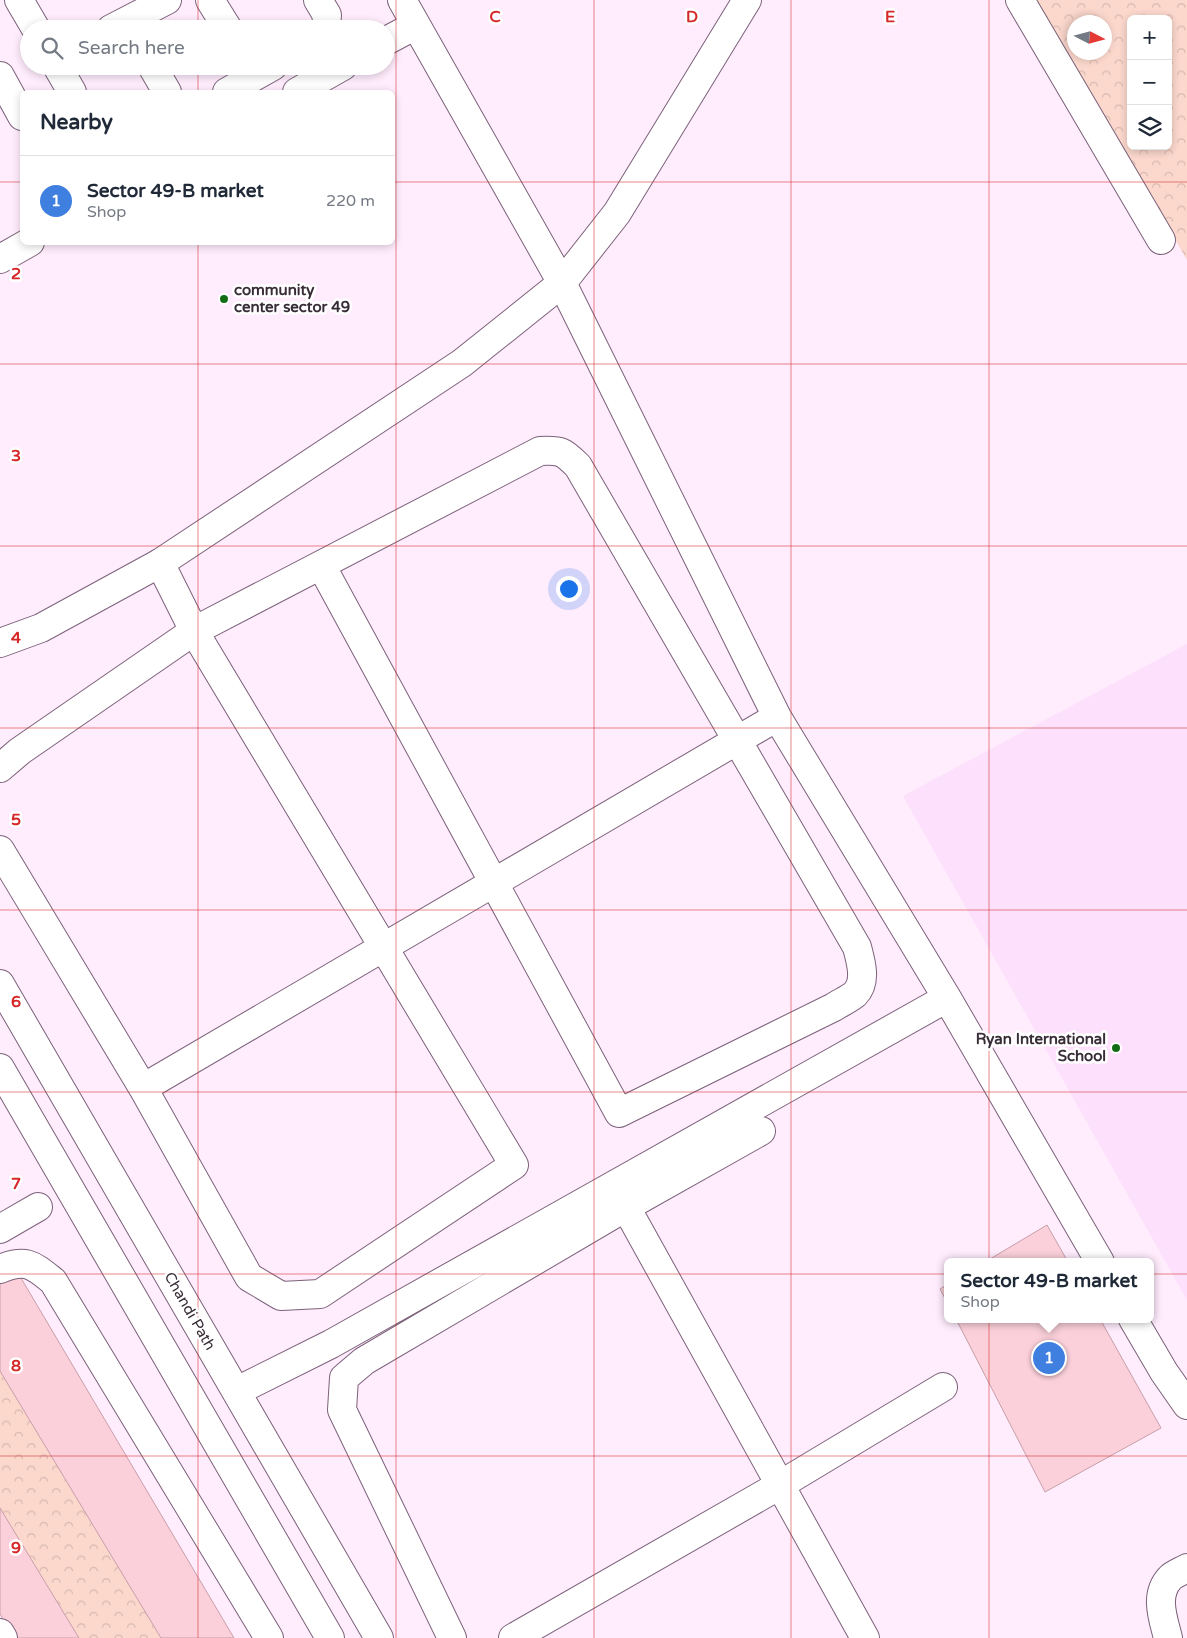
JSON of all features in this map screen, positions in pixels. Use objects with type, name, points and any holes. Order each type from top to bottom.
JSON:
[{"type":"street","points":[[19,0],[31,20]]},
{"type":"street","points":[[132,20],[167,0]]},
{"type":"street","points":[[210,0],[222,20]]},
{"type":"street","points":[[318,0],[327,15],[327,20]]},
{"type":"street","points":[[402,0],[562,283],[777,717],[947,998],[1098,1258]]},
{"type":"street","points":[[0,659],[41,628],[160,563],[462,363],[562,283],[617,213],[747,0]]},
{"type":"street","points":[[1020,0],[1161,240]]},
{"type":"street","points":[[395,37],[416,25]]},
{"type":"street","points":[[62,75],[71,90]]},
{"type":"street","points":[[157,75],[166,90]]},
{"type":"street","points":[[230,90],[251,75]]},
{"type":"street","points":[[300,90],[327,75]]},
{"type":"street","points":[[0,76],[20,112]]},
{"type":"street","points":[[0,259],[25,245]]},
{"type":"street","points":[[0,768],[20,751],[194,631],[540,451],[558,450],[568,456],[578,466],[857,947],[861,962],[862,980],[855,994],[834,1007],[619,1113],[321,565]]},
{"type":"street","points":[[0,850],[143,1088],[249,1277],[281,1296],[320,1294],[514,1165],[194,631],[160,563]]},
{"type":"street","points":[[0,643],[41,628]]},
{"type":"street","points":[[143,1088],[777,717]]},
{"type":"street","name":"Chandi Path","points":[[0,984],[379,1638]]},
{"type":"street","points":[[452,1638],[342,1410],[344,1378],[364,1361],[620,1196],[947,998]]},
{"type":"street","points":[[0,1068],[330,1638]]},
{"type":"street","points":[[237,1391],[620,1196],[761,1131]]},
{"type":"street","points":[[620,1196],[864,1638]]},
{"type":"street","points":[[0,1229],[38,1207]]},
{"type":"street","points":[[0,1269],[15,1262],[34,1266],[53,1281],[268,1638]]},
{"type":"street","points":[[1136,1323],[1164,1372],[1187,1405]]},
{"type":"street","points":[[512,1638],[780,1485],[943,1387]]},
{"type":"street","points":[[1168,1638],[1160,1606],[1164,1588],[1170,1577],[1187,1568]]},
{"type":"street","points":[[0,1633],[3,1638]]},
{"type":"shaded area","name":"Ryan International School","points":[[1187,644],[1187,1300],[903,796]]},
{"type":"green space","points":[[1036,0],[1187,0],[1187,260],[1071,60],[1112,60],[1112,15],[1067,15],[1067,53]]},
{"type":"green space","points":[[0,1371],[161,1638],[79,1638],[0,1508]]},
{"type":"building","points":[[1047,1225],[1066,1258],[992,1258]]},
{"type":"building","points":[[18,1273],[234,1638],[161,1638],[0,1371],[0,1284]]},
{"type":"building","points":[[944,1286],[944,1296],[940,1289]]},
{"type":"building","points":[[958,1323],[1102,1323],[1161,1428],[1045,1492]]},
{"type":"building","points":[[0,1508],[79,1638],[14,1638],[0,1614]]},
{"type":"place","name":"community center sector 49","points":[[224,299]]},
{"type":"place","name":"Ryan International School","points":[[1116,1048]]},
{"type":"place","name":"Sector 49-B market","points":[[1049,1358]]}]
